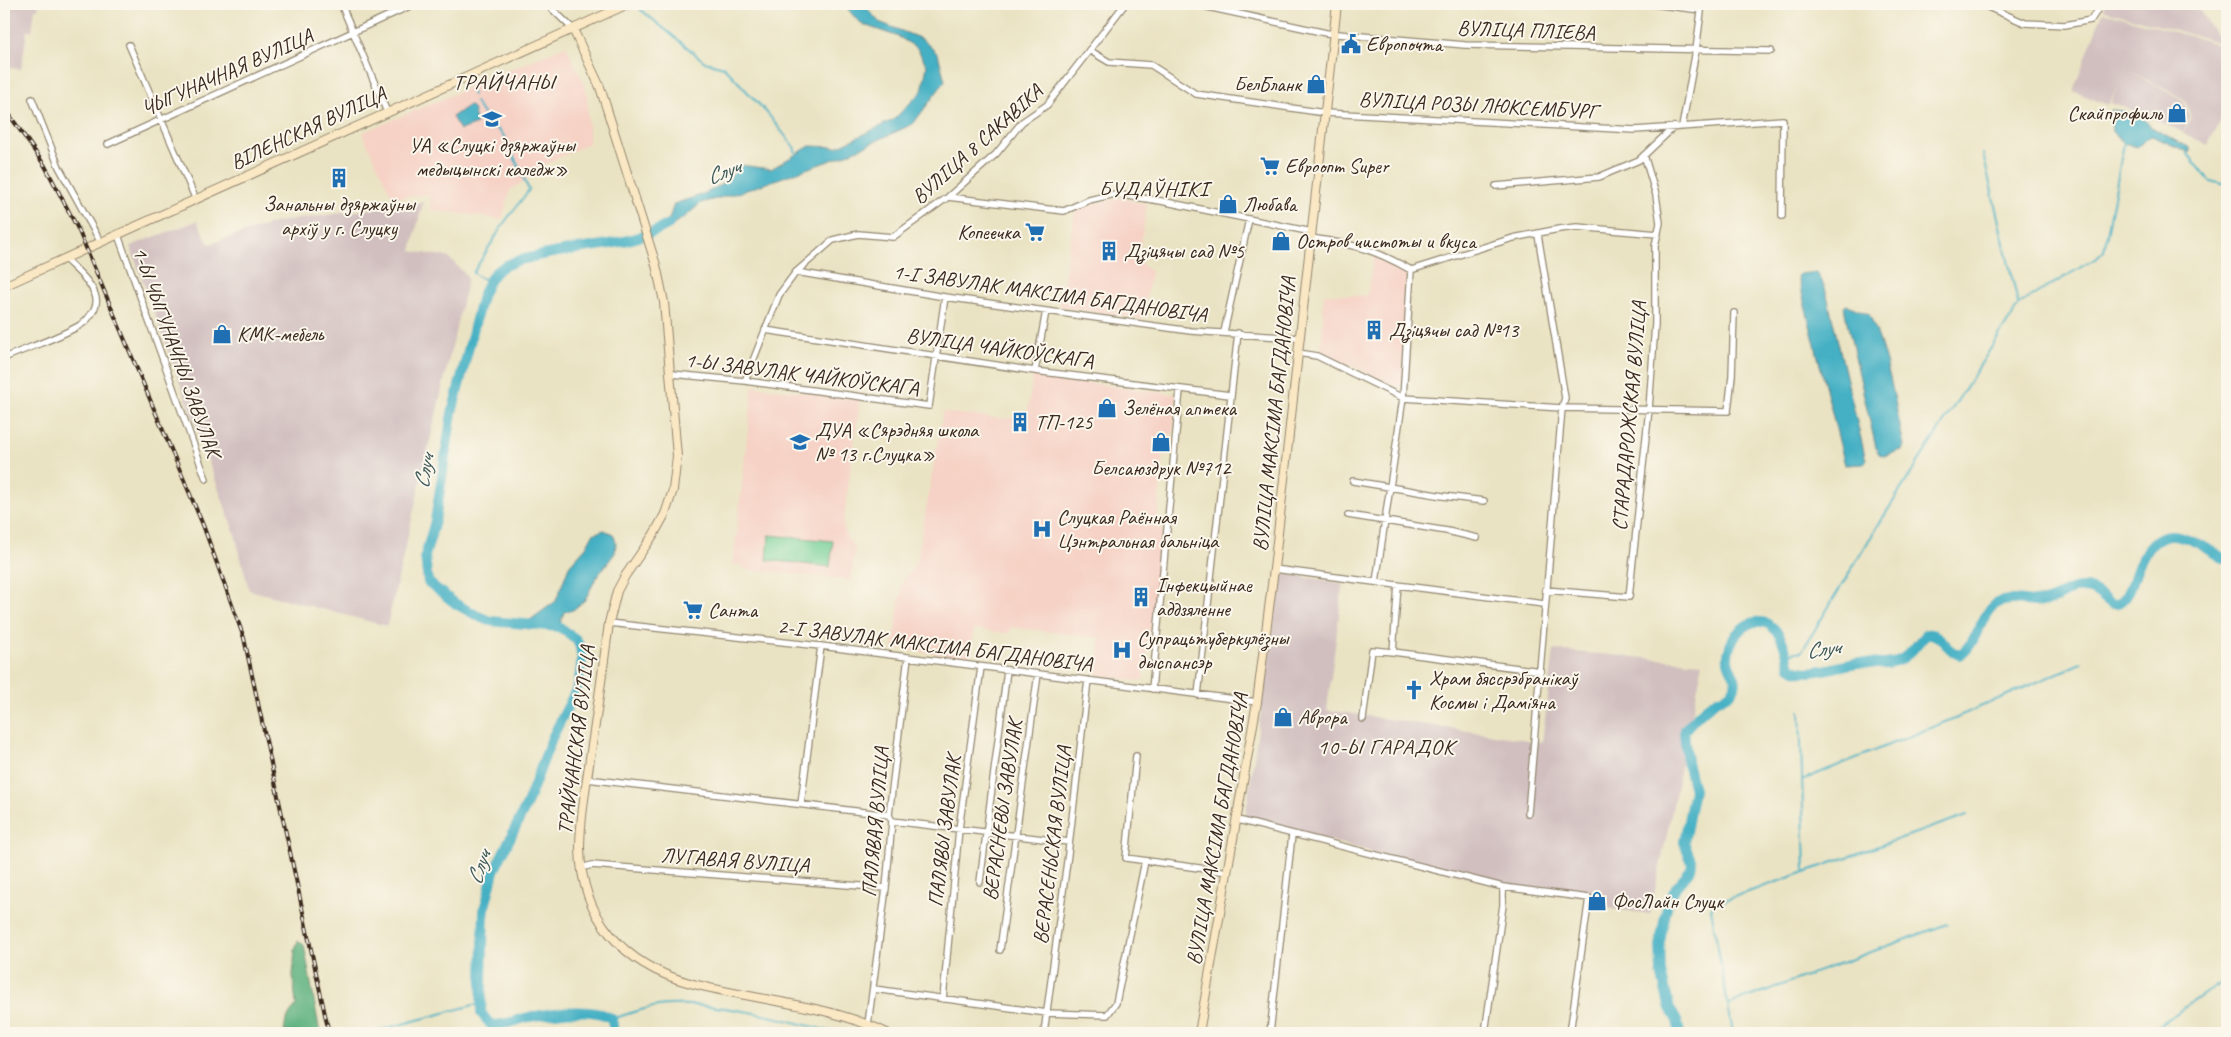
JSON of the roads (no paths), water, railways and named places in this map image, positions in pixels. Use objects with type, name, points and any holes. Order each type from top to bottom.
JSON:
[{"type":"main road","name":"ВІЛЕНСКАЯ ВУЛІЦА","points":[[4,286],[628,4]]},
{"type":"main road","name":"ВУЛІЦА МАКСІМА БАГДАНОВІЧА","points":[[1199,1033],[1238,820],[1257,702],[1274,569],[1337,4]]},
{"type":"main road","name":"ТРАЙЧАНСКАЯ ВУЛІЦА","points":[[573,29],[600,87],[655,262],[664,302],[672,374],[677,456],[673,490],[660,524],[617,591],[609,623],[587,779],[580,847],[581,868],[587,895],[599,919],[613,939],[647,967],[692,983],[796,1004],[868,1024],[887,1033]]},
{"type":"street","points":[[341,4],[387,112]]},
{"type":"street","name":"ЧЫГУНАЧНАЯ ВУЛІЦА","points":[[108,144],[353,34],[414,4]]},
{"type":"street","points":[[547,4],[573,29]]},
{"type":"street","name":"ВУЛІЦА 8 САКАВІКА","points":[[745,381],[779,295],[796,272],[834,240],[858,234],[893,237],[948,198],[996,154],[1022,122],[1047,105],[1125,4]]},
{"type":"street","name":"ВУЛІЦА ПЛІЕВА","points":[[1194,4],[1334,33],[1465,45],[1771,51]]},
{"type":"street","points":[[1652,4],[1701,7],[1696,50],[1682,126]]},
{"type":"street","points":[[1981,4],[2025,23],[2065,25],[2091,20],[2100,6]]},
{"type":"street","points":[[129,45],[196,200]]},
{"type":"street","name":"ВУЛІЦА РОЗЫ ЛЮКСЕМБУРГ","points":[[1090,50],[1109,62],[1151,65],[1196,94],[1325,113],[1635,130],[1783,120],[1782,216]]},
{"type":"street","name":"1-Ы ЧЫГУНАЧНЫ ЗАВУЛАК","points":[[32,99],[59,167],[101,243]]},
{"type":"street","points":[[1496,186],[1598,177],[1639,160],[1674,127]]},
{"type":"street","name":"СТАРАДАРОЖСКАЯ ВУЛІЦА","points":[[1545,590],[1629,597],[1649,409],[1656,324],[1655,246],[1660,222],[1656,195],[1644,155]]},
{"type":"street","points":[[948,198],[1064,211],[1089,200],[1115,194],[1248,219],[1359,246],[1383,254],[1411,270],[1513,238],[1577,227],[1658,234]]},
{"type":"street","points":[[1224,332],[1248,219]]},
{"type":"street","points":[[1528,813],[1531,761],[1541,671],[1545,590],[1562,408],[1565,398],[1538,235]]},
{"type":"street","name":"1-Ы ЧЫГУНАЧНЫ ЗАВУЛАК","points":[[118,236],[206,479]]},
{"type":"street","points":[[4,358],[82,324],[92,312],[96,305],[96,297],[85,280],[65,259]]},
{"type":"street","points":[[1376,582],[1403,398],[1411,270]]},
{"type":"street","name":"1-І ЗАВУЛАК МАКСІМА БАГДАНОВІЧА","points":[[796,272],[945,297],[1191,330],[1300,338]]},
{"type":"street","points":[[937,356],[945,297]]},
{"type":"street","points":[[1035,371],[1046,311]]},
{"type":"street","points":[[1298,353],[1317,356],[1403,398],[1562,408],[1728,411],[1732,376],[1734,314]]},
{"type":"street","name":"ВУЛІЦА ЧАЙКОЎСКАГА","points":[[765,330],[1035,371],[1230,395]]},
{"type":"street","points":[[1198,695],[1238,333]]},
{"type":"street","name":"1-Ы ЗАВУЛАК ЧАЙКОЎСКАГА","points":[[672,374],[745,381],[929,406],[937,356]]},
{"type":"street","points":[[1152,689],[1180,390]]},
{"type":"street","points":[[1353,481],[1484,500]]},
{"type":"street","points":[[1348,515],[1447,531],[1477,538]]},
{"type":"street","points":[[1274,569],[1544,604]]},
{"type":"street","points":[[1393,652],[1398,585]]},
{"type":"street","name":"2-І ЗАВУЛАК МАКСІМА БАГДАНОВІЧА","points":[[609,623],[821,646],[1257,702]]},
{"type":"street","points":[[801,804],[821,646]]},
{"type":"street","points":[[1363,719],[1372,650],[1541,671]]},
{"type":"street","name":"ПАЛЯВАЯ ВУЛІЦА","points":[[868,1024],[886,888],[890,818],[908,657]]},
{"type":"street","name":"ПАЛЯВЫ ЗАВУЛАК","points":[[943,999],[959,829],[981,666]]},
{"type":"street","points":[[980,882],[1008,670]]},
{"type":"street","name":"ВЕРАСНЕВЫ ЗАВУЛАК","points":[[1000,950],[1014,836],[1038,674]]},
{"type":"street","name":"ВЕРАСЕНЬСКАЯ ВУЛІЦА","points":[[1044,1033],[1088,680]]},
{"type":"street","points":[[1136,756],[1126,858],[1228,872]]},
{"type":"street","points":[[587,779],[801,804],[959,829],[1069,842]]},
{"type":"street","points":[[1238,820],[1503,887],[1589,898],[1570,1033]]},
{"type":"street","points":[[1270,1033],[1292,835]]},
{"type":"street","points":[[874,989],[1047,1013],[1107,1015],[1112,1010],[1145,861]]},
{"type":"street","name":"ЛУГАВАЯ ВУЛІЦА","points":[[581,868],[592,865],[886,888]]},
{"type":"street","points":[[1485,1033],[1503,905],[1503,887]]},
{"type":"water","points":[[844,4],[867,4],[866,7],[879,22],[922,39],[938,54],[945,81],[913,124],[843,156],[741,192],[701,203],[685,217],[660,232],[657,226],[669,219],[674,204],[703,194],[718,186],[726,181],[741,165],[771,169],[810,146],[837,147],[893,120],[922,91],[927,66],[917,48],[899,37],[864,25],[856,19]]},
{"type":"water","points":[[469,105],[473,108],[477,124],[460,130],[452,117]]},
{"type":"water","points":[[2111,110],[2123,111],[2142,117],[2151,127],[2190,148],[2190,153],[2152,136],[2137,147],[2124,143],[2112,132],[2111,120],[2107,114]]},
{"type":"water","points":[[1817,272],[1825,287],[1866,460],[1864,464],[1845,465],[1798,277],[1800,274]]},
{"type":"water","points":[[1847,305],[1869,314],[1876,329],[1890,379],[1904,446],[1902,450],[1884,456],[1879,454],[1876,448],[1847,322],[1844,307]]},
{"type":"water","points":[[604,530],[613,534],[616,542],[615,553],[596,578],[585,600],[573,610],[564,612],[559,627],[526,623],[556,601],[569,566],[586,547],[593,534]]},
{"type":"waterway","points":[[640,9],[705,62],[724,67],[768,114],[794,147],[797,157]]},
{"type":"waterway","points":[[471,90],[473,95]]},
{"type":"waterway","points":[[475,102],[485,117],[505,137],[529,190],[504,223],[473,273],[488,282]]},
{"type":"waterway","points":[[1786,654],[1802,651],[1877,527],[2019,304],[2098,257],[2104,251],[2124,143]]},
{"type":"waterway","points":[[2187,153],[2210,181],[2227,185]]},
{"type":"waterway","points":[[1983,154],[2018,303]]},
{"type":"waterway","name":"Случ","points":[[614,1033],[612,1019],[594,1013],[548,1014],[496,1025],[491,1025],[481,1013],[484,911],[494,871],[527,804],[552,738],[578,686],[582,660],[580,647],[576,639],[559,627],[490,621],[456,604],[428,582],[425,556],[435,521],[452,413],[482,296],[493,275],[503,267],[519,260],[623,241],[639,237],[669,224]]},
{"type":"waterway","name":"Случ","points":[[1680,1033],[1677,1021],[1669,1006],[1661,972],[1660,942],[1668,902],[1676,887],[1691,869],[1692,863],[1684,842],[1694,790],[1687,762],[1684,731],[1704,710],[1734,689],[1736,683],[1728,661],[1728,653],[1730,645],[1739,631],[1746,626],[1760,622],[1773,627],[1780,637],[1790,667],[1804,672],[1813,672],[1857,663],[1881,664],[1895,662],[1909,654],[1926,634],[1936,636],[1951,650],[1960,655],[1972,641],[1987,613],[1991,608],[2003,601],[2050,601],[2070,590],[2082,588],[2093,590],[2112,604],[2117,604],[2130,590],[2144,554],[2153,543],[2163,536],[2184,537],[2223,558],[2227,558]]},
{"type":"waterway","points":[[1802,780],[1950,720],[2081,663]]},
{"type":"waterway","points":[[1800,711],[1805,872]]},
{"type":"waterway","points":[[1733,1033],[1711,909],[1714,904],[1967,815]]},
{"type":"waterway","points":[[1730,1004],[1947,924]]},
{"type":"waterway","points":[[2148,1033],[2227,978]]},
{"type":"waterway","points":[[369,1033],[481,1003]]},
{"type":"waterway","points":[[612,1019],[640,1010],[668,1005],[709,1006],[796,1022],[836,1033]]},
{"type":"waterway","points":[[393,1027],[395,1033]]},
{"type":"railway","points":[[4,107],[45,166],[78,229],[203,525],[244,638],[329,1033]]},
{"type":"place","name":"Европочта","points":[[1351,44]]},
{"type":"place","name":"БелБланк","points":[[1316,84]]},
{"type":"place","name":"Скайпрофиль","points":[[2177,113]]},
{"type":"place","name":"УА «Слуцкі дзяржаўны медыцынскі каледж»","points":[[492,119]]},
{"type":"place","name":"Евроопт Super","points":[[1270,166]]},
{"type":"place","name":"Занальны дзяржаўны архіў у г. Слуцку","points":[[339,178]]},
{"type":"place","name":"Любава","points":[[1228,204]]},
{"type":"place","name":"Копеечка","points":[[1035,232]]},
{"type":"place","name":"Остров чистоты и вкуса","points":[[1281,241]]},
{"type":"place","name":"Дзіцячы сад №5","points":[[1109,251]]},
{"type":"place","name":"Дзіцячы сад №13","points":[[1374,330]]},
{"type":"place","name":"КМК-мебель","points":[[222,334]]},
{"type":"place","name":"Зелёная аптека","points":[[1107,408]]},
{"type":"place","name":"ТП-125","points":[[1020,422]]},
{"type":"place","name":"ДУА «Сярэдняя школа № 13 г.Слуцка»","points":[[800,442]]},
{"type":"place","name":"Белсаюздрук №712","points":[[1161,442]]},
{"type":"place","name":"Слуцкая Раённая Цэнтральная бальніца","points":[[1042,529]]},
{"type":"place","name":"Інфекцыйнае аддзяленне","points":[[1141,597]]},
{"type":"place","name":"Санта","points":[[693,610]]},
{"type":"place","name":"Супрацьтуберкулёзны дыспансэр","points":[[1122,650]]},
{"type":"place","name":"Храм бяссрэбранікаў Космы і Даміяна","points":[[1414,690]]},
{"type":"place","name":"Аврора","points":[[1283,717]]},
{"type":"place","name":"ФосЛайн Слуцк","points":[[1597,901]]},
{"type":"district","name":"ТРАЙЧАНЫ","points":[[504,81]]},
{"type":"district","name":"БУДАЎНІКІ","points":[[1154,188]]},
{"type":"district","name":"10-Ы ГАРАДОК","points":[[1386,746]]}]
